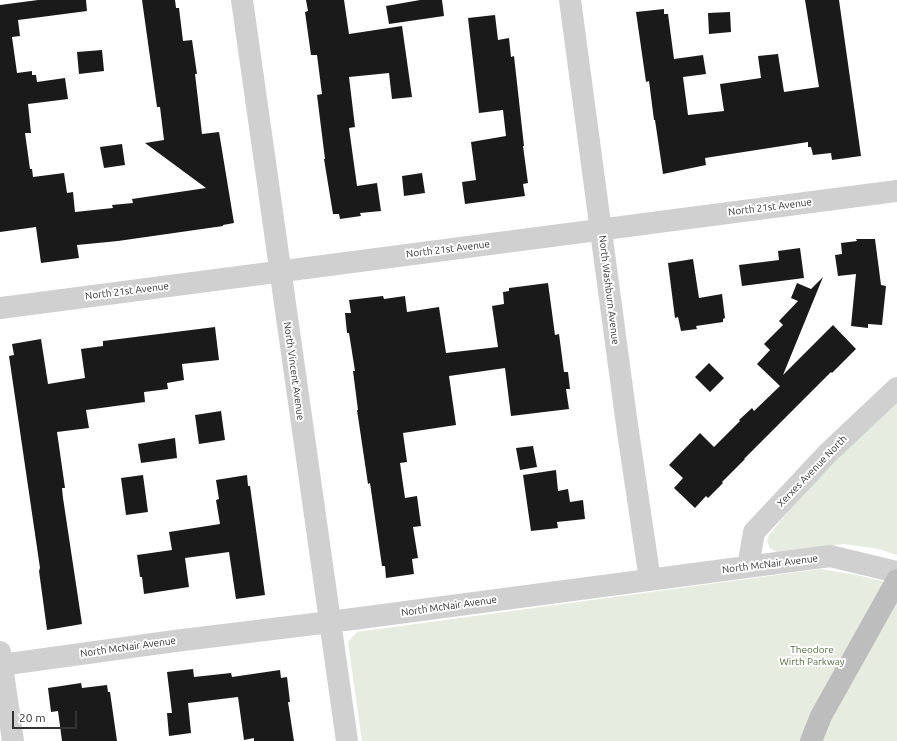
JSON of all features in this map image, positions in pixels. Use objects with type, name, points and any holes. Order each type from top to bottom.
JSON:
[{"type":"street","name":"North Vincent Avenue","points":[[242,0],[347,741]]},
{"type":"street","name":"North Washburn Avenue","points":[[570,0],[602,229],[627,425],[650,580]]},
{"type":"street","name":"North 21st Avenue","points":[[0,308],[897,191]]},
{"type":"street","name":"Xerxes Avenue North","points":[[748,567],[754,532],[828,453],[897,388]]},
{"type":"street","name":"North McNair Avenue","points":[[1,660],[330,622],[830,556],[897,572]]},
{"type":"street","points":[[811,741],[821,716],[897,580]]},
{"type":"street","points":[[1,660],[13,741]]},
{"type":"green space","points":[[897,402],[897,555],[879,549],[843,544],[777,552],[770,548],[767,541],[769,535],[788,512],[836,459]]},
{"type":"green space","name":"Theodore Wirth Parkway","points":[[821,569],[861,576],[897,585],[897,741],[362,741],[348,642],[357,632]]},
{"type":"building","points":[[38,0],[86,0],[87,11],[18,20],[20,36],[12,37],[17,73],[32,71],[32,75],[36,75],[37,82],[65,78],[68,99],[28,104],[31,133],[25,133],[30,169],[32,169],[33,177],[64,173],[67,193],[73,192],[75,212],[113,208],[112,205],[133,203],[132,199],[206,188],[145,143],[164,140],[160,107],[157,107],[142,0],[175,0],[176,8],[179,8],[183,41],[192,40],[197,74],[195,74],[202,134],[219,132],[234,223],[223,226],[118,241],[77,245],[79,258],[41,263],[36,227],[0,232],[0,5]]},
{"type":"building","points":[[306,0],[344,0],[349,34],[402,26],[412,97],[392,99],[389,73],[349,77],[355,127],[349,128],[357,186],[377,183],[381,211],[360,213],[361,216],[340,219],[339,214],[333,214],[324,159],[317,95],[322,94],[317,55],[311,55],[305,12],[308,11]]},
{"type":"building","points":[[420,0],[442,0],[444,16],[389,24],[386,6]]},
{"type":"building","points":[[805,0],[839,0],[861,156],[832,160],[831,153],[813,155],[811,147],[808,147],[808,142],[705,158],[706,165],[663,174],[649,81],[646,82],[636,12],[664,9],[664,14],[668,14],[674,59],[703,55],[706,74],[683,77],[688,115],[724,111],[720,84],[761,78],[758,56],[778,54],[784,92],[819,87]]},
{"type":"building","points":[[730,12],[731,32],[709,34],[708,13]]},
{"type":"building","points":[[495,15],[498,40],[509,38],[511,57],[514,56],[528,183],[523,184],[525,196],[465,204],[462,182],[476,180],[471,142],[506,136],[503,110],[479,113],[468,18]]},
{"type":"building","points":[[102,50],[104,71],[79,74],[77,52]]},
{"type":"building","points":[[122,144],[125,165],[104,168],[100,147]]},
{"type":"building","points":[[422,173],[425,193],[404,196],[402,176]]},
{"type":"building","points":[[856,239],[875,239],[881,285],[886,286],[882,325],[868,324],[868,328],[851,326],[856,274],[838,276],[835,255],[842,254],[841,243],[857,241]]},
{"type":"building","points":[[800,248],[804,278],[742,286],[739,265],[779,260],[778,251]]},
{"type":"building","points":[[693,259],[699,298],[722,294],[725,318],[723,319],[723,322],[696,326],[697,329],[681,331],[678,317],[675,318],[668,263]]},
{"type":"building","points":[[823,277],[783,375],[833,325],[856,349],[744,459],[708,498],[706,496],[695,508],[674,488],[683,478],[669,465],[700,433],[714,447],[740,421],[739,420],[752,408],[754,411],[780,386],[757,364],[770,350],[764,344],[783,325],[779,321],[798,301],[791,298],[797,283],[811,289]]},
{"type":"building","points":[[548,283],[555,335],[559,334],[564,372],[568,372],[570,389],[566,389],[569,409],[511,416],[505,368],[449,376],[456,425],[403,433],[407,462],[400,463],[405,498],[417,496],[421,526],[413,527],[418,558],[412,559],[414,574],[386,578],[385,566],[382,566],[370,483],[368,484],[357,410],[353,371],[355,371],[349,333],[347,333],[345,313],[351,313],[349,300],[383,296],[384,299],[405,296],[407,312],[439,307],[446,353],[498,347],[492,306],[504,304],[503,292],[509,291],[509,288]]},
{"type":"building","points":[[215,327],[219,360],[182,364],[184,380],[167,383],[168,389],[144,392],[145,402],[86,410],[89,428],[57,432],[65,488],[62,488],[63,498],[82,624],[47,630],[39,571],[40,568],[9,356],[14,355],[12,344],[41,339],[48,384],[85,378],[81,349],[103,346],[103,341]]},
{"type":"building","points":[[709,363],[724,378],[710,392],[695,377]]},
{"type":"building","points":[[221,411],[225,440],[199,444],[195,415]]},
{"type":"building","points":[[175,438],[177,458],[141,463],[138,444]]},
{"type":"building","points":[[533,446],[537,467],[520,470],[516,448]]},
{"type":"building","points":[[556,470],[558,491],[568,489],[570,502],[583,500],[585,519],[557,522],[558,528],[531,531],[523,475]]},
{"type":"building","points":[[143,475],[148,512],[126,515],[121,478]]},
{"type":"building","points":[[247,475],[248,486],[250,486],[265,595],[236,599],[229,552],[185,558],[189,587],[144,594],[137,555],[172,550],[169,532],[220,524],[216,500],[219,499],[216,480]]},
{"type":"building","points":[[193,669],[194,677],[231,673],[232,677],[280,670],[281,678],[287,677],[290,702],[288,702],[294,741],[254,741],[254,738],[244,740],[238,697],[188,703],[191,733],[169,736],[167,713],[172,713],[167,672]]},
{"type":"building","points":[[81,683],[82,688],[107,685],[108,692],[110,692],[117,741],[62,741],[58,711],[51,712],[48,688]]}]
